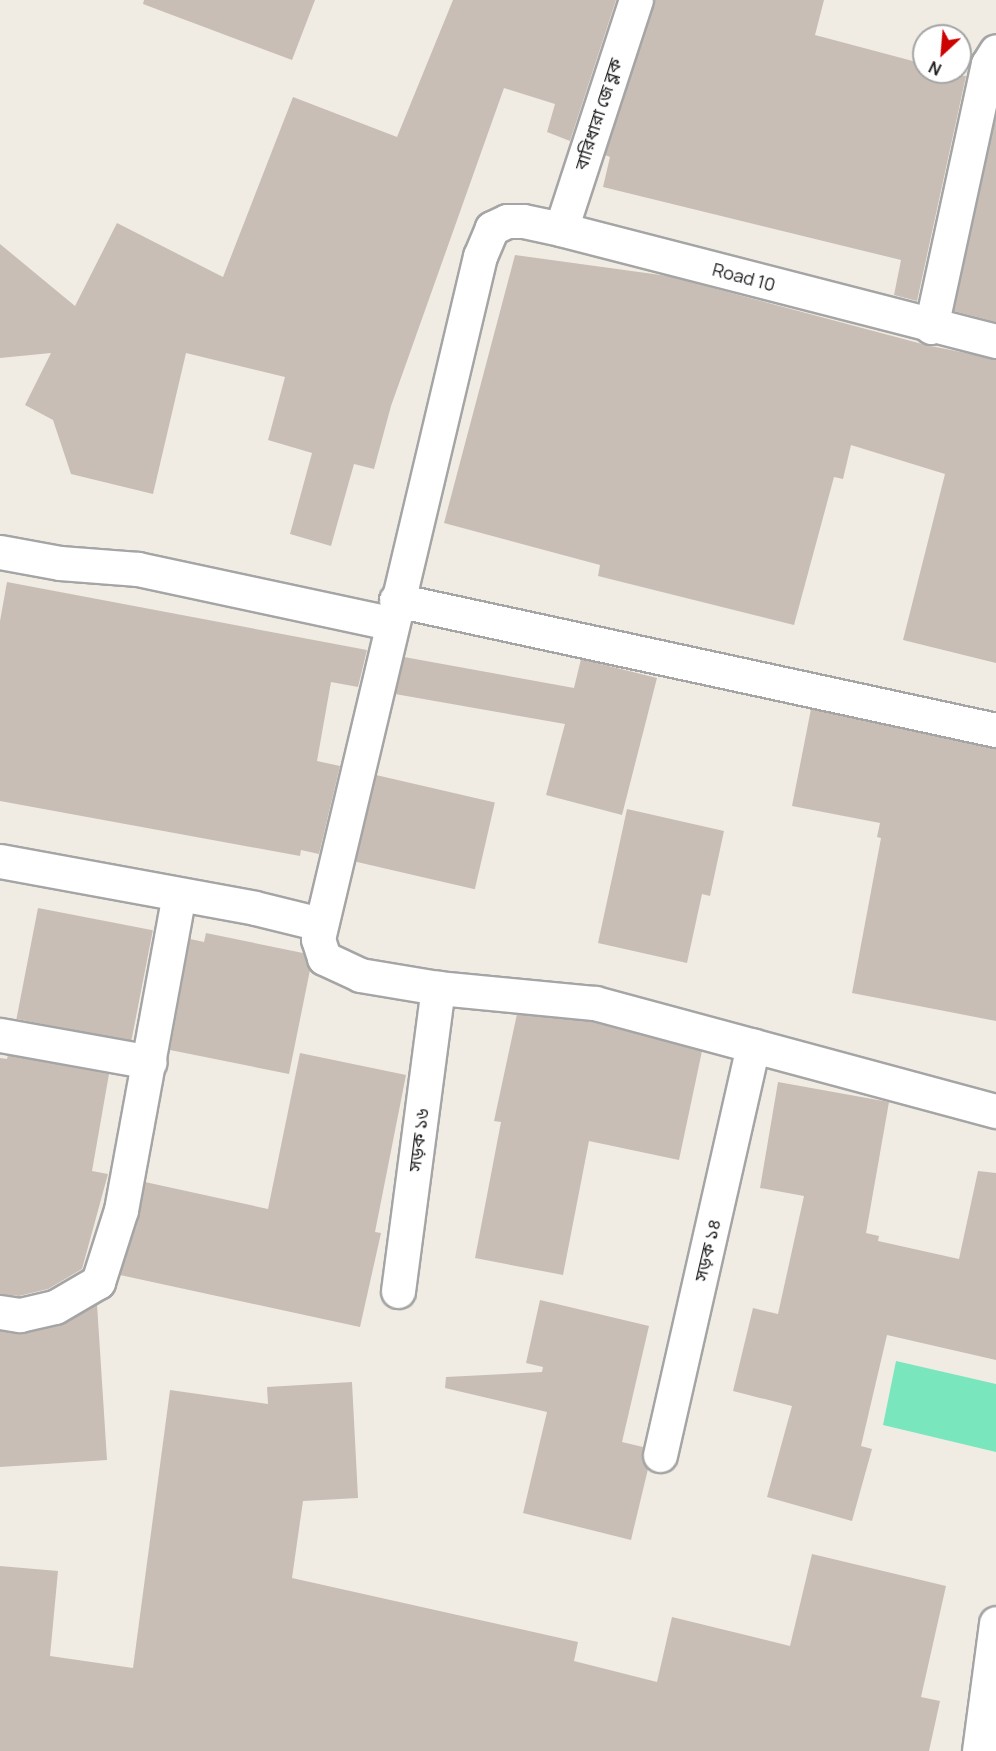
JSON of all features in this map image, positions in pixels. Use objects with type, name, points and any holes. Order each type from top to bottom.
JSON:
[{"type":"street","name":"বারিধারা জে ব্লক","points":[[561,229],[636,0]]},
{"type":"street","points":[[931,327],[988,64],[996,51]]},
{"type":"street","name":"Road 10","points":[[393,611],[480,256],[492,228],[507,221],[523,221],[561,229],[931,327],[996,341]]},
{"type":"street","points":[[0,552],[60,563],[138,569],[393,611],[996,730]]},
{"type":"street","points":[[393,611],[320,924],[318,939],[324,958],[360,975],[438,988],[595,1003],[996,1112]]},
{"type":"street","points":[[0,861],[320,924]]},
{"type":"street","points":[[0,1312],[20,1315],[55,1307],[98,1282],[121,1210],[179,895]]},
{"type":"street","name":"সড়ক ১৬","points":[[398,1292],[438,988]]},
{"type":"street","points":[[0,1035],[150,1062]]},
{"type":"street","name":"সড়ক ১৪","points":[[660,1455],[753,1045]]},
{"type":"street","points":[[979,1751],[996,1623]]},
{"type":"green space","points":[[896,1361],[996,1384],[996,1452],[883,1425]]},
{"type":"building","points":[[144,0],[315,0],[292,60],[143,4]]},
{"type":"building","points":[[453,0],[616,0],[570,141],[547,132],[555,104],[504,88],[391,406],[374,469],[354,464],[331,546],[290,534],[312,453],[268,440],[285,377],[186,353],[153,494],[71,474],[53,420],[25,405],[51,353],[0,358],[0,244],[75,306],[117,223],[223,277],[293,97],[397,137]]},
{"type":"building","points":[[654,0],[824,0],[815,35],[912,61],[912,84],[964,84],[917,301],[894,295],[901,260],[603,187],[610,157],[605,155]]},
{"type":"building","points":[[996,116],[996,322],[954,311]]},
{"type":"building","points":[[515,255],[668,276],[926,345],[996,359],[996,663],[903,640],[945,474],[851,445],[843,479],[834,477],[794,625],[598,576],[600,565],[444,523]]},
{"type":"building","points":[[7,582],[367,650],[358,687],[331,682],[317,761],[340,766],[319,854],[301,850],[300,856],[0,801],[0,621]]},
{"type":"building","points":[[404,657],[574,688],[581,659],[657,678],[622,815],[546,795],[565,724],[395,694]]},
{"type":"building","points":[[811,709],[996,748],[996,1021],[852,993],[881,838],[877,837],[880,823],[792,806]]},
{"type":"building","points":[[376,775],[495,802],[475,889],[356,862]]},
{"type":"building","points":[[627,809],[724,831],[710,896],[702,894],[687,963],[598,943]]},
{"type":"building","points":[[38,908],[153,930],[131,1041],[16,1019]]},
{"type":"building","points":[[206,933],[303,953],[310,970],[289,1074],[170,1050],[190,939],[204,942]]},
{"type":"building","points":[[517,1014],[588,1021],[702,1051],[679,1160],[589,1141],[563,1275],[475,1258],[501,1122],[494,1121]]},
{"type":"building","points":[[300,1053],[406,1075],[375,1232],[381,1233],[360,1327],[120,1275],[145,1182],[268,1209]]},
{"type":"building","points":[[8,1055],[109,1074],[92,1171],[108,1174],[82,1269],[48,1289],[19,1296],[0,1294],[0,1058],[7,1059]]},
{"type":"building","points":[[778,1082],[889,1102],[866,1233],[879,1236],[878,1241],[959,1259],[978,1171],[996,1173],[996,1360],[887,1335],[861,1446],[872,1449],[852,1521],[767,1497],[792,1406],[733,1391],[753,1308],[778,1314],[804,1196],[760,1188]]},
{"type":"building","points":[[540,1300],[649,1326],[622,1442],[643,1447],[642,1460],[648,1469],[631,1540],[523,1513],[547,1412],[445,1388],[446,1377],[542,1372],[543,1367],[526,1363]]},
{"type":"building","points":[[97,1304],[107,1460],[0,1467],[0,1331],[24,1333],[59,1325]]},
{"type":"building","points":[[352,1382],[358,1498],[303,1501],[292,1578],[578,1642],[574,1661],[657,1682],[672,1617],[790,1646],[812,1554],[946,1586],[921,1697],[940,1701],[929,1751],[0,1751],[0,1566],[58,1571],[50,1656],[133,1668],[170,1390],[268,1404],[267,1387]]}]
